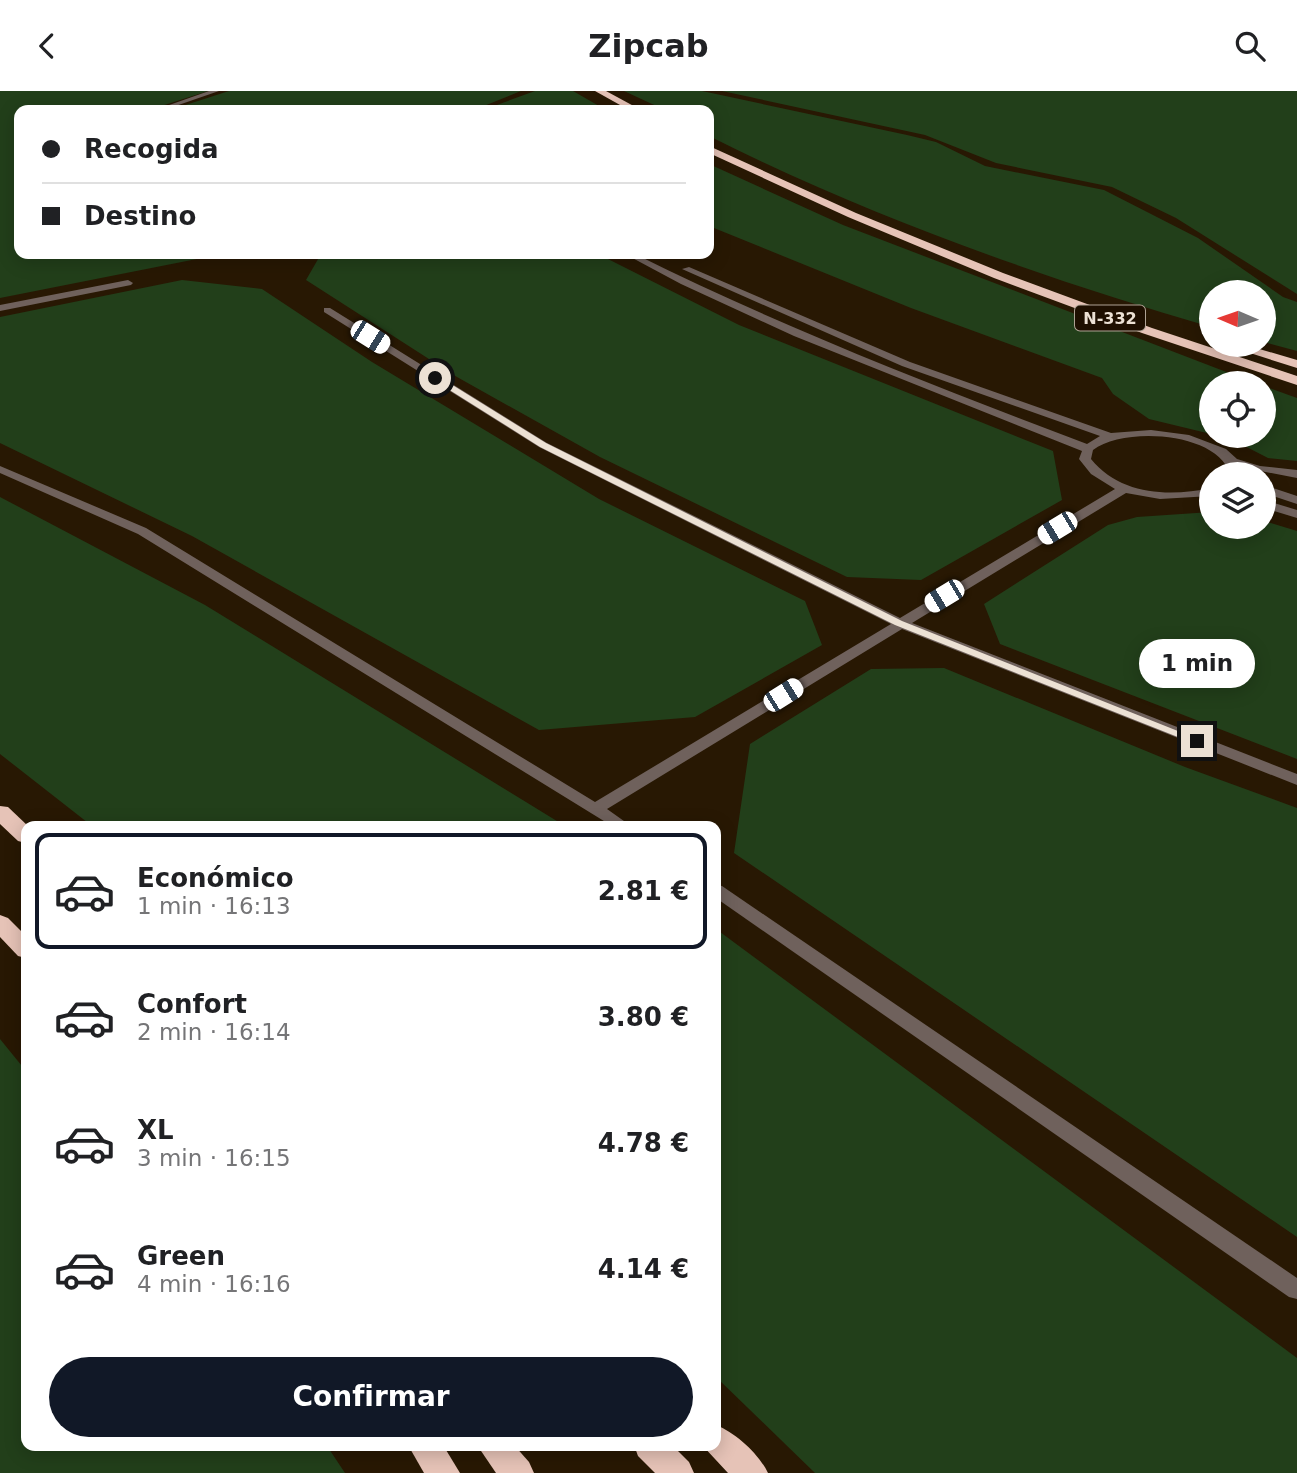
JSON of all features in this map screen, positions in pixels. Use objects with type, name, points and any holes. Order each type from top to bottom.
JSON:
[{"type":"highway","points":[[599,91],[626,105]]},
{"type":"highway","name":"N-332","points":[[714,151],[804,195],[1132,327],[1297,381]]},
{"type":"highway","name":"N-332","points":[[926,245],[1199,335]]},
{"type":"highway","points":[[1273,357],[1297,364]]},
{"type":"highway","points":[[0,813],[21,832]]},
{"type":"highway","points":[[0,923],[21,945]]},
{"type":"highway","points":[[721,1445],[751,1473]]},
{"type":"highway","points":[[428,1451],[443,1473]]},
{"type":"highway","points":[[498,1451],[517,1473]]},
{"type":"highway","points":[[656,1451],[677,1473]]},
{"type":"lane","points":[[173,105],[216,91]]},
{"type":"lane","points":[[639,259],[762,318],[844,353],[1088,449]]},
{"type":"lane","points":[[686,269],[906,364],[1110,436]]},
{"type":"lane","points":[[0,308],[128,283]]},
{"type":"lane","points":[[327,310],[543,445],[899,623],[1297,780]]},
{"type":"lane","points":[[1199,494],[1167,496],[1125,488],[1091,469],[1086,459],[1088,449],[1110,436],[1140,432],[1186,438],[1215,448],[1229,462]]},
{"type":"lane","points":[[0,468],[142,531],[616,821]]},
{"type":"lane","points":[[1276,471],[1297,474]]},
{"type":"lane","points":[[597,808],[1125,488]]},
{"type":"lane","points":[[1276,493],[1297,500]]},
{"type":"lane","points":[[1276,508],[1297,514]]},
{"type":"lane","points":[[721,893],[1297,1290]]},
{"type":"green space","points":[[0,91],[208,91],[165,105],[14,105],[14,259],[197,259],[0,298]]},
{"type":"green space","points":[[229,91],[521,91],[486,105],[186,105]]},
{"type":"green space","points":[[535,91],[573,91],[597,105],[497,105]]},
{"type":"green space","points":[[624,91],[702,91],[936,142],[985,166],[1104,190],[1198,238],[1259,280],[1199,280],[1199,323],[1147,308],[956,243],[830,193],[769,165],[714,138],[714,105],[654,105]]},
{"type":"green space","points":[[722,91],[1297,91],[1297,294],[1176,218],[1112,187],[996,163],[925,135]]},
{"type":"green space","points":[[714,166],[843,225],[1224,371],[1199,371],[1199,431],[1149,419],[1113,394],[1102,378],[911,308],[714,228]]},
{"type":"green space","points":[[318,259],[608,259],[739,325],[1053,451],[1062,500],[921,580],[847,577],[600,457],[457,377],[306,280]]},
{"type":"green space","points":[[182,280],[262,289],[372,362],[599,499],[805,601],[822,645],[695,717],[539,730],[192,536],[0,443],[0,317]]},
{"type":"green space","points":[[1276,292],[1297,302],[1297,351],[1276,345]]},
{"type":"green space","points":[[1276,390],[1297,398],[1297,461],[1268,458],[1249,448],[1276,448]]},
{"type":"green space","points":[[0,497],[205,605],[557,821],[86,821],[0,754]]},
{"type":"green space","points":[[1199,513],[1199,539],[1276,539],[1276,525],[1297,531],[1297,759],[1000,644],[984,604],[1108,525],[1137,517]]},
{"type":"green space","points":[[944,668],[1185,767],[1297,808],[1297,1237],[734,853],[750,744],[871,669]]},
{"type":"green space","points":[[721,933],[1297,1358],[1297,1473],[815,1473],[721,1382]]},
{"type":"green space","points":[[0,1039],[21,1065],[21,1451],[330,1451],[345,1473],[0,1473]]},
{"type":"route","points":[[435,378],[543,445],[899,623],[1197,741]]}]
